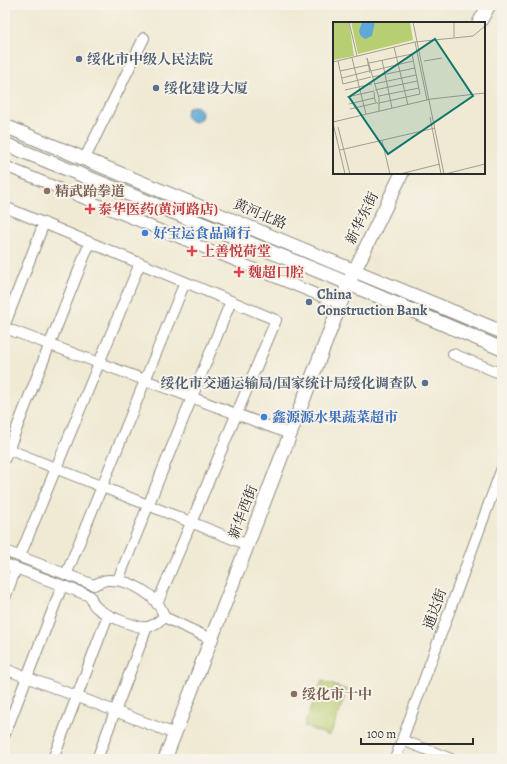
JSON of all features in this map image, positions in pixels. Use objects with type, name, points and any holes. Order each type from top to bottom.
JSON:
[{"type":"main road","points":[[480,22],[488,5]]},
{"type":"main road","name":"黄河北路","points":[[5,126],[85,158],[351,277],[502,349]]},
{"type":"main road","name":"黄河北路","points":[[5,144],[351,277],[502,332]]},
{"type":"main road","name":"新华东街","points":[[351,277],[402,174]]},
{"type":"main road","name":"新华西街","points":[[165,759],[351,277]]},
{"type":"street","points":[[85,158],[144,38]]},
{"type":"street","points":[[5,166],[340,304]]},
{"type":"street","points":[[5,207],[276,320],[158,604]]},
{"type":"street","points":[[5,324],[44,223]]},
{"type":"street","points":[[90,242],[6,452],[150,504],[248,545]]},
{"type":"street","points":[[20,556],[140,263]]},
{"type":"street","points":[[66,575],[185,282]]},
{"type":"street","points":[[118,580],[231,301]]},
{"type":"street","points":[[5,328],[290,434]]},
{"type":"street","points":[[453,354],[502,374]]},
{"type":"street","name":"通达街","points":[[395,759],[502,468]]},
{"type":"street","points":[[5,551],[94,585],[106,580],[118,580],[129,583],[138,588],[158,604],[163,610],[164,617]]},
{"type":"street","points":[[5,564],[90,596]]},
{"type":"street","points":[[5,598],[16,568]]},
{"type":"street","points":[[94,585],[90,596],[94,606],[108,615],[132,624],[147,627],[156,624],[164,617]]},
{"type":"street","points":[[5,734],[62,586]]},
{"type":"street","points":[[53,759],[108,615]]},
{"type":"street","points":[[164,617],[211,639]]},
{"type":"street","points":[[97,759],[147,627]]},
{"type":"street","points":[[5,669],[175,734]]},
{"type":"street","points":[[402,740],[451,759]]},
{"type":"green space","points":[[322,681],[347,690],[330,736],[304,726]]},
{"type":"water","points":[[194,106],[200,108],[202,114],[200,120],[194,122],[188,120],[186,114],[188,108]]},
{"type":"place","name":"绥化市中级人民法院","points":[[79,59]]},
{"type":"place","name":"绥化建设大厦","points":[[156,88]]},
{"type":"place","name":"精武跆拳道","points":[[47,191]]},
{"type":"place","name":"泰华医药(黄河路店)","points":[[90,209]]},
{"type":"place","name":"好宝运食品商行","points":[[145,233]]},
{"type":"place","name":"上善悦荷堂","points":[[192,251]]},
{"type":"place","name":"魏超口腔","points":[[239,272]]},
{"type":"place","name":"China Construction Bank","points":[[309,302]]},
{"type":"place","name":"绥化市交通运输局/国家统计局绥化调查队","points":[[425,383]]},
{"type":"place","name":"鑫源源水果蔬菜超市","points":[[264,417]]},
{"type":"place","name":"绥化市十中","points":[[294,694]]}]
